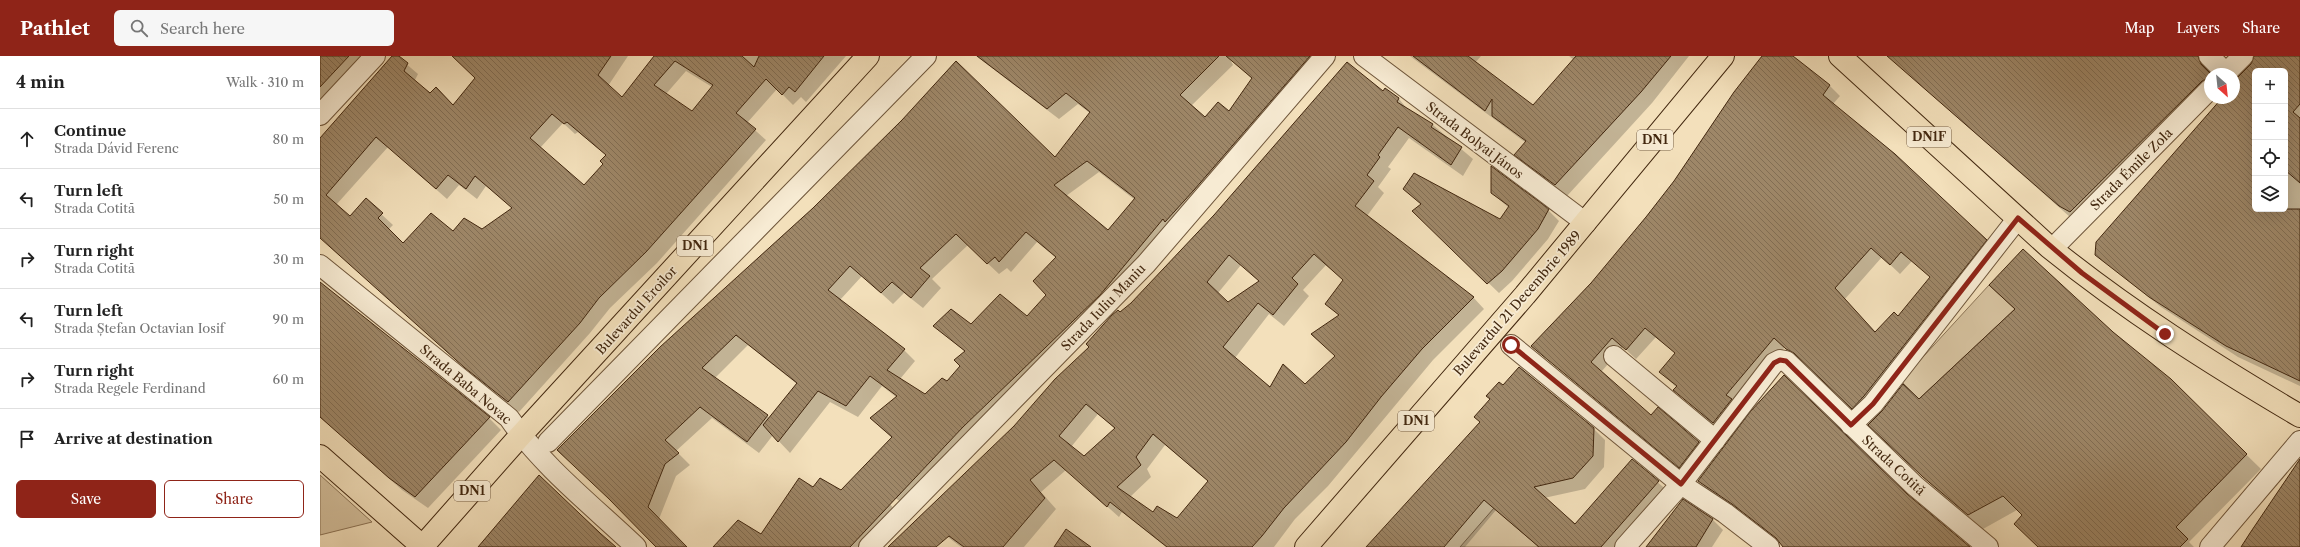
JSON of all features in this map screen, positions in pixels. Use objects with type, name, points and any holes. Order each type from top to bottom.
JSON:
[{"type":"main road","name":"Bulevardul Eroilor","points":[[423,547],[521,436],[868,56]]},
{"type":"main road","name":"Bulevardul 21 Decembrie 1989","points":[[1306,547],[1586,223],[1723,56]]},
{"type":"main road","name":"DN1F","points":[[1840,56],[2052,249],[2165,334],[2300,416]]},
{"type":"main road","name":"DN1","points":[[320,456],[423,547]]},
{"type":"street","points":[[320,115],[376,56]]},
{"type":"street","points":[[548,442],[926,56]]},
{"type":"street","name":"Strada Iuliu Maniu","points":[[869,547],[1146,264],[1200,192],[1325,56]]},
{"type":"street","name":"Strada Bolyai János","points":[[1364,56],[1586,223]]},
{"type":"street","points":[[2209,56],[2220,68]]},
{"type":"street","points":[[2231,68],[2244,56]]},
{"type":"street","name":"Strada Émile Zola","points":[[2052,249],[2204,95]]},
{"type":"street","points":[[1851,425],[1873,404],[2018,218]]},
{"type":"street","name":"Strada Baba Novac","points":[[320,265],[509,418],[521,436],[538,454],[636,547]]},
{"type":"street","points":[[1511,345],[1681,484],[1725,513],[1769,547]]},
{"type":"street","points":[[1614,356],[1715,440]]},
{"type":"street","name":"Strada Cotită","points":[[1625,547],[1681,484],[1774,363],[1780,360],[1786,361],[1915,486],[1988,547]]},
{"type":"street","points":[[2210,547],[2300,441]]},
{"type":"shaded area","points":[[1989,285],[2015,309],[1919,399],[1901,381]]},
{"type":"shaded area","points":[[320,475],[372,522],[320,535]]},
{"type":"shaded area","points":[[1494,508],[1538,546],[1460,547]]},
{"type":"building","points":[[320,56],[349,56],[320,87]]},
{"type":"building","points":[[392,56],[399,56],[408,63],[404,71],[430,93],[436,87],[453,105],[475,78],[452,56],[611,56],[598,75],[622,97],[654,56],[742,56],[754,67],[759,56],[824,56],[795,92],[789,87],[782,95],[766,79],[736,113],[756,129],[646,252],[599,298],[580,323],[508,402],[465,368],[320,238],[320,138]],"holes":[[[675,61],[713,85],[692,111],[654,85]],[[552,114],[564,124],[567,122],[606,155],[600,161],[603,164],[584,185],[530,138]],[[376,137],[436,189],[448,175],[466,189],[475,176],[512,208],[482,229],[464,218],[453,231],[431,213],[403,243],[378,218],[383,213],[366,198],[350,216],[326,195]]]},
{"type":"building","points":[[977,56],[1219,56],[1180,95],[1205,117],[1218,102],[1229,111],[1252,78],[1226,56],[1310,56],[1165,222],[1163,219],[1100,295],[963,427],[850,547],[713,547],[738,520],[761,534],[799,478],[813,487],[820,478],[841,490],[892,437],[870,418],[897,396],[870,376],[846,406],[818,391],[778,442],[763,425],[797,383],[736,335],[702,368],[768,415],[747,442],[700,407],[665,440],[679,453],[665,464],[648,507],[687,547],[656,547],[609,499],[557,450],[660,347],[813,208],[902,120],[956,61],[1055,157],[1090,112],[1066,93],[1047,109]],"holes":[[[1087,161],[1135,198],[1108,230],[1054,185]],[[1026,232],[1056,257],[1033,281],[1046,295],[1027,316],[1000,294],[971,324],[951,309],[933,326],[965,351],[954,360],[960,366],[947,381],[942,378],[925,394],[887,370],[905,349],[828,290],[850,266],[881,293],[892,282],[911,298],[930,276],[920,268],[956,234],[987,264],[995,257],[999,262]]]},
{"type":"building","points":[[1413,56],[1468,56],[1533,105],[1576,56],[1671,56],[1641,92],[1555,185],[1514,155],[1526,141],[1492,116],[1492,99],[1485,111]]},
{"type":"building","points":[[1762,56],[1793,56],[1830,85],[1823,95],[1895,154],[1987,240],[1864,396],[1852,409],[1794,353],[1786,349],[1774,338],[1726,395],[1732,399],[1713,423],[1673,390],[1677,386],[1659,372],[1675,353],[1645,328],[1626,350],[1612,338],[1591,362],[1651,415],[1658,407],[1699,442],[1679,468],[1531,346],[1591,283],[1646,217],[1674,181],[1734,92]],"holes":[[[1871,248],[1890,265],[1901,252],[1930,277],[1898,316],[1894,312],[1875,332],[1835,288]]]},
{"type":"building","points":[[1887,56],[2198,56],[2201,64],[2205,68],[2204,80],[2070,212],[2059,206]]},
{"type":"building","points":[[2254,56],[2300,56],[2300,104],[2293,112],[2300,118],[2300,183],[2288,173],[2288,68],[2252,68],[2252,212],[2288,212],[2288,209],[2300,209],[2300,381],[2226,346],[2149,297],[2095,255],[2096,242],[2217,104],[2240,104],[2240,75],[2251,64]]},
{"type":"building","points":[[1347,62],[1383,91],[1385,88],[1399,98],[1397,102],[1433,124],[1431,127],[1462,147],[1451,165],[1398,127],[1378,155],[1380,157],[1367,175],[1374,181],[1355,206],[1474,297],[1422,349],[1381,397],[1346,442],[1284,508],[1252,547],[1167,547],[1110,502],[1107,507],[1054,460],[1030,480],[1045,498],[1003,547],[964,547],[949,536],[936,547],[888,547],[1014,426],[1055,379],[1089,347],[1086,344],[1112,315],[1118,310],[1120,312],[1131,303],[1214,215]],"holes":[[[1314,254],[1343,280],[1325,304],[1339,315],[1311,334],[1335,356],[1305,384],[1283,364],[1270,387],[1223,347],[1258,303],[1273,315],[1298,284],[1292,278]],[[1229,255],[1259,281],[1228,302],[1207,282]],[[1086,404],[1115,428],[1084,456],[1059,436]],[[1153,434],[1208,481],[1177,518],[1157,506],[1153,512],[1117,487],[1141,465],[1136,457]]]},
{"type":"building","points":[[1491,166],[1549,209],[1538,229],[1502,271],[1487,284],[1412,211],[1421,204],[1403,189],[1414,173],[1500,219],[1509,206],[1491,193]]},
{"type":"building","points":[[2023,249],[2113,332],[2171,379],[2247,454],[2176,527],[2188,539],[2180,547],[2038,547],[2014,524],[2022,515],[2003,496],[1968,515],[1923,477],[1868,425],[1882,411],[1903,384],[1919,399],[2015,309],[1989,285]]},
{"type":"building","points":[[320,282],[490,417],[415,497],[389,478],[320,417]]},
{"type":"building","points":[[1519,367],[1594,428],[1593,456],[1573,478],[1534,487],[1575,524],[1632,459],[1659,481],[1601,547],[1539,547],[1484,500],[1444,547],[1366,547],[1480,422],[1474,417],[1490,399],[1486,396],[1499,382],[1503,385]]},
{"type":"building","points":[[1784,375],[1907,494],[1970,547],[1783,547],[1776,538],[1732,504],[1698,481],[1750,412]]},
{"type":"building","points":[[2300,459],[2300,547],[2241,547],[2250,533]]},
{"type":"building","points":[[539,475],[600,533],[616,547],[478,547]]},
{"type":"building","points":[[1683,499],[1713,519],[1696,547],[1646,547]]},
{"type":"building","points":[[1066,529],[1091,547],[1054,547]]},
{"type":"route","points":[[1511,345],[1681,484],[1774,363],[1780,360],[1786,361],[1851,425],[1873,404],[2018,218],[2049,247],[2165,334]]}]
